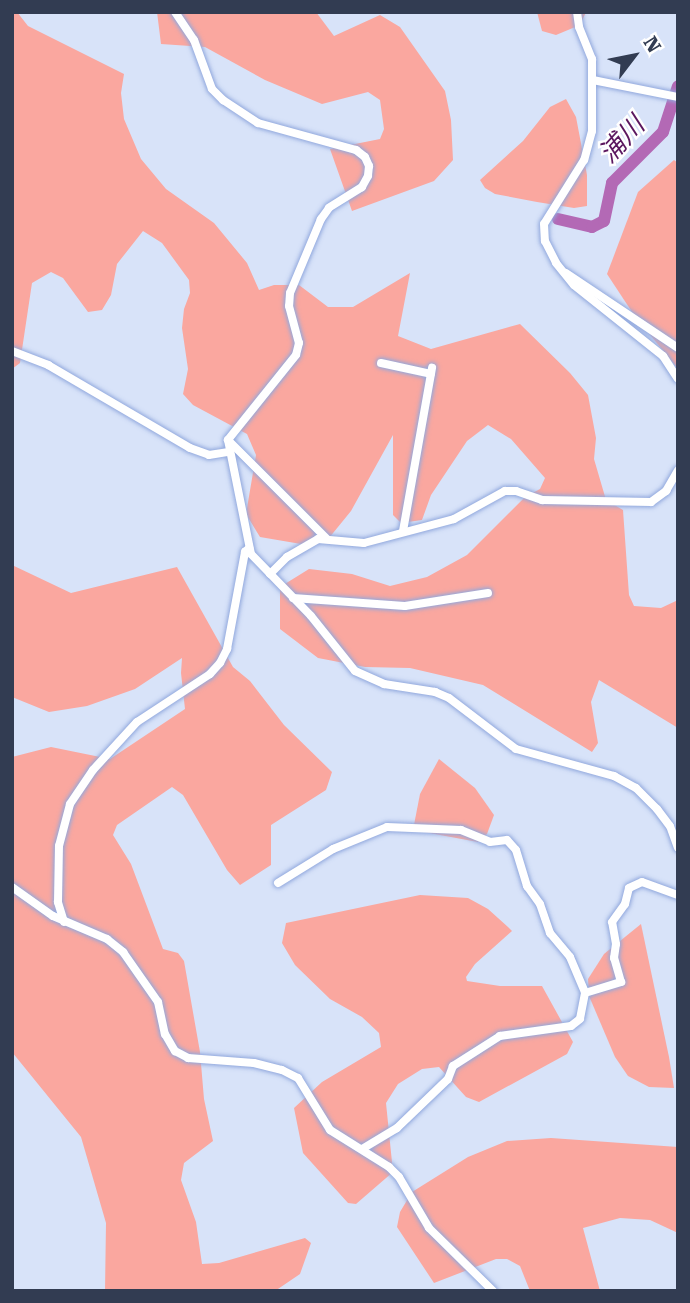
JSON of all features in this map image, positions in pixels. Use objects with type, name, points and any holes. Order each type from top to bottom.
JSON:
[{"type":"street","points":[[175,12],[194,40],[212,89],[223,100],[258,123],[356,150],[365,157],[369,166],[368,176],[362,187],[329,208],[321,219],[290,293],[289,306],[299,343],[296,355],[228,440],[243,508],[248,548],[348,663],[366,678],[449,698],[516,749],[614,776],[636,788],[670,827],[678,848]]},
{"type":"street","points":[[577,12],[579,27],[591,52],[593,80],[589,148],[544,224],[545,241],[563,273],[596,304],[663,356],[678,379]]},
{"type":"street","points":[[593,80],[678,97]]},
{"type":"street","points":[[563,273],[568,273],[678,348]]},
{"type":"street","points":[[12,351],[48,365],[190,448],[209,455],[229,452]]},
{"type":"street","points":[[381,363],[431,371],[403,531]]},
{"type":"street","points":[[228,440],[326,538]]},
{"type":"street","points":[[270,574],[302,546],[326,538],[354,544],[454,519],[505,491],[542,500],[651,502],[666,491],[678,470]]},
{"type":"street","points":[[64,922],[58,902],[59,846],[63,818],[93,770],[137,722],[210,674],[220,663],[227,649],[245,552],[248,548]]},
{"type":"street","points":[[293,598],[405,606],[488,593]]},
{"type":"street","points":[[278,883],[333,849],[387,827],[461,830],[490,842],[507,840],[516,850],[527,886],[540,904],[550,933],[570,957],[584,993],[580,1018],[570,1026],[500,1036],[453,1066],[448,1079],[397,1128],[362,1149]]},
{"type":"street","points":[[584,993],[621,982],[614,958],[616,944],[612,922],[625,904],[629,888],[642,882],[678,895]]},
{"type":"street","points":[[12,887],[64,922],[107,939],[123,952],[158,1002],[165,1034],[175,1051],[188,1058],[254,1063],[298,1077],[330,1130],[362,1149],[399,1177],[429,1228],[493,1291]]},
{"type":"shaded area","points":[[12,12],[17,12],[28,26],[124,74],[121,93],[124,119],[141,159],[166,189],[214,223],[247,263],[259,290],[274,285],[299,285],[328,307],[353,307],[410,273],[398,336],[431,349],[520,324],[570,373],[588,395],[596,438],[594,459],[606,500],[623,510],[629,595],[634,606],[661,608],[678,600],[678,728],[599,680],[591,702],[598,743],[592,752],[483,685],[410,668],[365,667],[318,658],[280,629],[280,587],[309,569],[352,574],[390,586],[427,577],[467,555],[525,497],[540,489],[545,478],[511,439],[488,425],[467,441],[431,495],[422,520],[401,523],[393,515],[393,435],[351,511],[329,538],[301,544],[260,537],[246,514],[256,455],[247,434],[193,405],[183,394],[188,369],[182,328],[184,309],[190,293],[189,280],[162,243],[143,231],[117,264],[111,295],[102,310],[88,312],[63,278],[51,272],[32,283],[20,363],[12,369]]},
{"type":"shaded area","points":[[157,12],[316,12],[334,36],[380,15],[400,27],[445,91],[451,120],[453,160],[434,181],[352,211],[330,149],[380,139],[384,129],[380,100],[368,92],[322,104],[265,80],[205,47],[161,44]]},
{"type":"shaded area","points":[[537,12],[586,12],[580,25],[556,35],[542,31]]},
{"type":"shaded area","points":[[566,99],[576,117],[587,175],[587,206],[574,208],[537,202],[495,194],[485,188],[480,180],[523,141],[550,107]]},
{"type":"shaded area","points":[[674,160],[678,163],[678,369],[634,315],[607,274],[638,192]]},
{"type":"shaded area","points":[[12,565],[71,593],[177,567],[233,667],[250,681],[284,725],[332,772],[326,790],[271,825],[271,865],[240,885],[227,870],[183,795],[172,787],[117,825],[113,835],[131,864],[163,949],[178,953],[184,961],[200,1052],[204,1099],[213,1141],[184,1163],[181,1180],[196,1222],[202,1264],[219,1263],[305,1238],[311,1243],[300,1274],[275,1291],[105,1291],[106,1223],[81,1137],[12,1052],[12,757],[51,747],[110,759],[185,709],[182,658],[135,689],[87,706],[49,712],[12,697]]},
{"type":"shaded area","points":[[439,759],[475,788],[494,815],[487,834],[478,842],[413,830],[420,794]]},
{"type":"shaded area","points":[[420,895],[468,898],[488,909],[508,927],[512,931],[475,964],[466,977],[467,981],[500,986],[542,986],[573,1042],[567,1054],[479,1102],[466,1097],[439,1067],[422,1069],[398,1084],[386,1103],[393,1172],[356,1204],[348,1203],[303,1153],[294,1108],[322,1082],[381,1047],[379,1033],[362,1017],[330,999],[295,965],[282,943],[286,923]]},
{"type":"shaded area","points":[[641,924],[674,1088],[649,1087],[628,1076],[615,1057],[589,996],[588,979],[604,954]]},
{"type":"shaded area","points":[[551,1138],[678,1147],[678,1233],[650,1220],[620,1218],[583,1228],[600,1291],[530,1291],[520,1266],[507,1259],[496,1259],[434,1283],[397,1227],[400,1212],[412,1192],[468,1157],[507,1141]]},
{"type":"waterway","name":"浦川","points":[[558,219],[592,227],[604,221],[612,183],[663,132],[678,86]]}]
